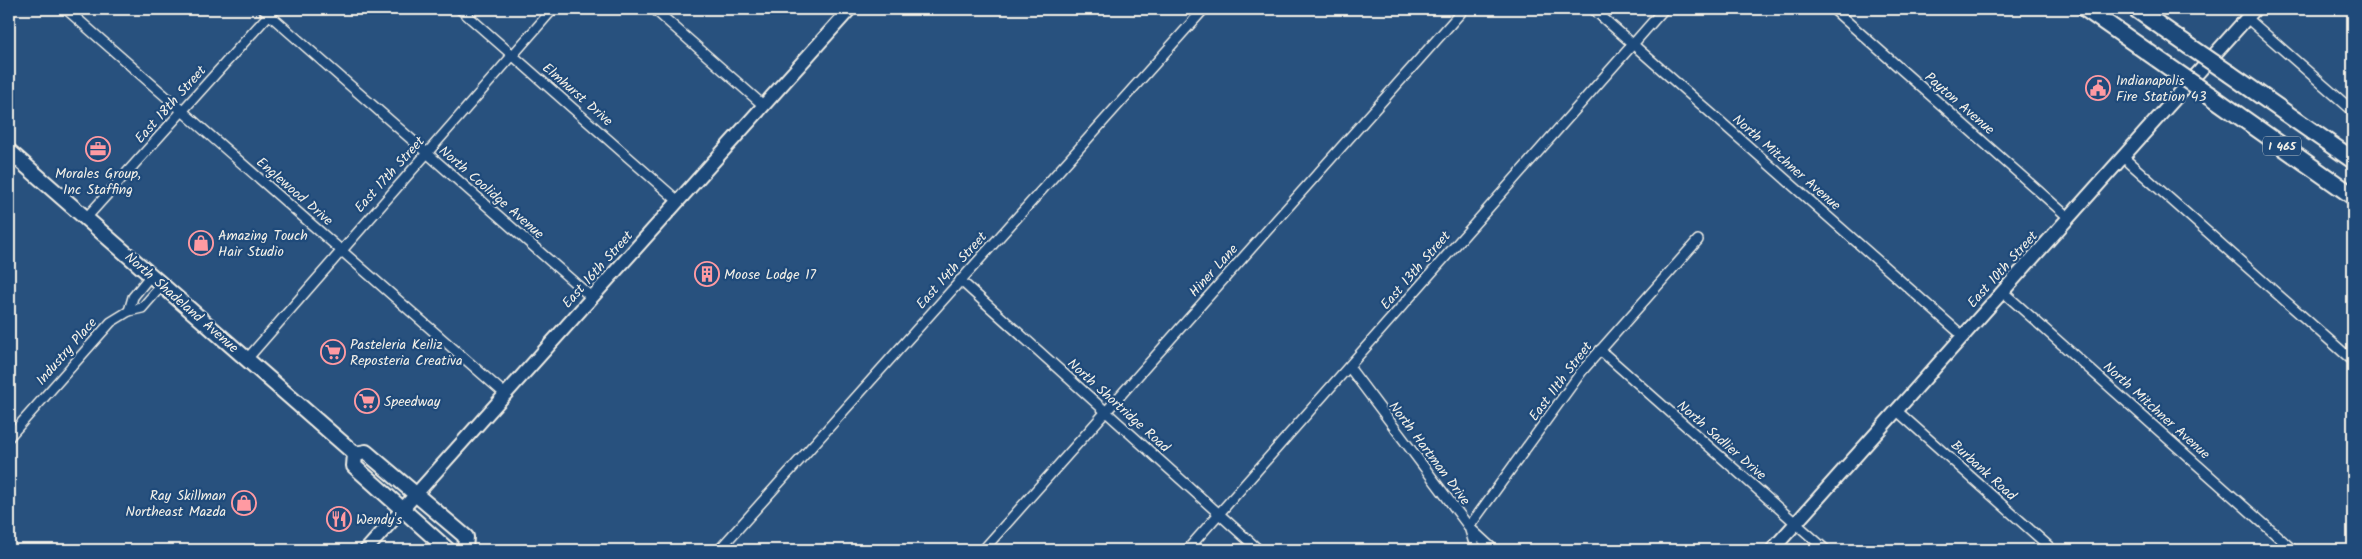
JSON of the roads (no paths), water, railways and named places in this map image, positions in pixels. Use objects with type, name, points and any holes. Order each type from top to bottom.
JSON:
[{"type":"highway","name":"I 465","points":[[2086,9],[2353,196]]},
{"type":"highway","name":"I 465","points":[[2136,9],[2353,160]]},
{"type":"main road","name":"North Shadeland Avenue","points":[[9,151],[355,454]]},
{"type":"main road","name":"North Shadeland Avenue","points":[[355,454],[366,452],[466,537],[465,550]]},
{"type":"main road","name":"North Shadeland Avenue","points":[[355,454],[354,466],[448,550]]},
{"type":"street","name":"Englewood Drive","points":[[66,9],[505,394]]},
{"type":"street","name":"Elmhurst Drive","points":[[460,9],[678,201]]},
{"type":"street","name":"East 17th Street","points":[[247,359],[341,249],[553,9]]},
{"type":"street","points":[[654,9],[763,105]]},
{"type":"street","name":"East 16th Street","points":[[366,550],[850,9]]},
{"type":"street","name":"East 14th Street","points":[[719,550],[1204,9]]},
{"type":"street","name":"Hiner Lane","points":[[983,550],[1464,9]]},
{"type":"street","name":"North Mitchner Avenue","points":[[1593,9],[1963,336]]},
{"type":"street","name":"East 13th Street","points":[[1187,550],[1664,9]]},
{"type":"street","name":"Payton Avenue","points":[[1832,9],[2068,217]]},
{"type":"street","name":"East 18th Street","points":[[86,218],[269,11]]},
{"type":"street","name":"North Coolidge Avenue","points":[[269,11],[591,298]]},
{"type":"street","points":[[2251,13],[2353,110]]},
{"type":"street","name":"East 10th Street","points":[[1772,550],[2251,13]]},
{"type":"street","points":[[2123,157],[2353,361]]},
{"type":"street","name":"East 11th Street","points":[[1468,527],[1570,386],[1698,240]]},
{"type":"street","name":"Industry Place","points":[[129,311],[133,297],[151,276]]},
{"type":"street","name":"North Shortridge Road","points":[[960,280],[1259,550]]},
{"type":"street","name":"Industry Place","points":[[9,438],[111,322],[129,311],[142,308],[162,285]]},
{"type":"street","name":"North Mitchner Avenue","points":[[2002,291],[2293,550]]},
{"type":"street","name":"North Sadlier Drive","points":[[1600,350],[1826,550]]},
{"type":"street","name":"North Hartman Drive","points":[[1349,367],[1468,527],[1494,550]]},
{"type":"street","name":"Burbank Road","points":[[1896,410],[2053,550]]},
{"type":"street","points":[[1468,527],[1476,550]]},
{"type":"place","name":"Indianapolis Fire Station 43","points":[[2098,88]]},
{"type":"place","name":"Morales Group, Inc Staffing","points":[[98,149]]},
{"type":"place","name":"Amazing Touch Hair Studio","points":[[201,243]]},
{"type":"place","name":"Moose Lodge 17","points":[[707,274]]},
{"type":"place","name":"Pasteleria Keiliz Reposteria Creativa","points":[[333,352]]},
{"type":"place","name":"Speedway","points":[[367,401]]},
{"type":"place","name":"Ray Skillman Northeast Mazda","points":[[244,503]]},
{"type":"place","name":"Wendy's","points":[[339,519]]}]
